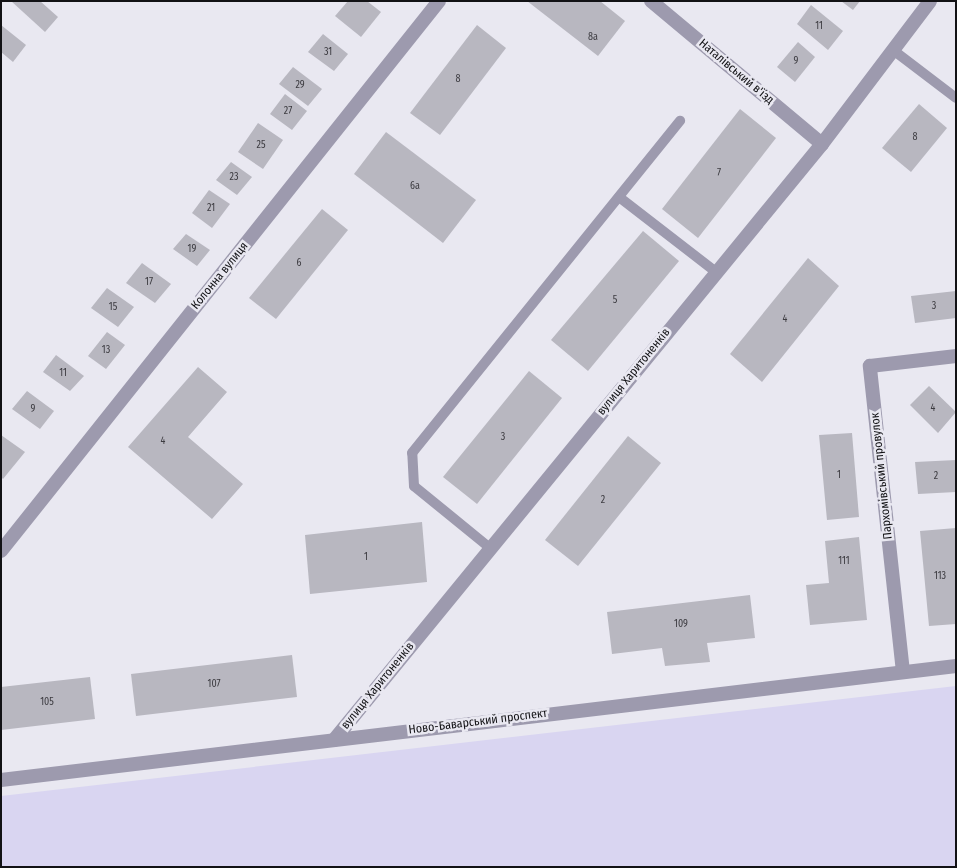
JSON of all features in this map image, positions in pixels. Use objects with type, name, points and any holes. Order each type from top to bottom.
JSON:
[{"type":"street","name":"Колонна вулиця","points":[[1,551],[439,1]]},
{"type":"street","name":"Наталівський в'їзд","points":[[651,1],[822,144]]},
{"type":"street","name":"вулиця Харитоненків","points":[[334,740],[822,144],[930,1]]},
{"type":"street","name":"Пархомівський провулок","points":[[903,672],[870,366],[956,356]]},
{"type":"street","name":"Ново-Баварський проспект","points":[[1,780],[956,666]]},
{"type":"lane","points":[[893,50],[956,98]]},
{"type":"lane","points":[[490,548],[414,486],[412,453],[680,121]]},
{"type":"lane","points":[[619,198],[716,272]]},
{"type":"shaded area","points":[[956,686],[956,866],[1,867],[1,796]]},
{"type":"building","points":[[11,1],[40,1],[58,17],[45,32]]},
{"type":"building","points":[[348,1],[367,1],[381,12],[361,37],[335,16]]},
{"type":"building","points":[[527,1],[600,1],[625,21],[598,56]]},
{"type":"building","points":[[841,1],[860,1],[853,10]]},
{"type":"building","points":[[811,5],[843,31],[828,50],[797,24]]},
{"type":"building","points":[[1,25],[26,45],[13,62],[1,52]]},
{"type":"building","points":[[477,25],[506,48],[440,135],[410,113]]},
{"type":"building","points":[[323,34],[348,54],[334,71],[308,52]]},
{"type":"building","points":[[798,42],[815,57],[795,82],[777,67]]},
{"type":"building","points":[[293,67],[322,89],[308,106],[279,84]]},
{"type":"building","points":[[285,94],[307,111],[292,130],[270,114]]},
{"type":"building","points":[[919,104],[947,128],[911,172],[882,148]]},
{"type":"building","points":[[740,109],[776,138],[698,238],[662,209]]},
{"type":"building","points":[[258,123],[283,140],[263,169],[238,152]]},
{"type":"building","points":[[386,132],[476,200],[443,243],[354,174]]},
{"type":"building","points":[[231,162],[252,177],[237,195],[216,180]]},
{"type":"building","points":[[209,190],[230,204],[212,228],[192,213]]},
{"type":"building","points":[[322,209],[348,230],[276,319],[249,298]]},
{"type":"building","points":[[643,231],[679,261],[588,371],[551,340]]},
{"type":"building","points":[[186,234],[210,250],[197,266],[173,249]]},
{"type":"building","points":[[808,258],[839,286],[762,382],[730,354]]},
{"type":"building","points":[[142,263],[171,284],[155,303],[126,283]]},
{"type":"building","points":[[107,288],[134,307],[118,327],[91,308]]},
{"type":"building","points":[[956,291],[956,318],[915,323],[911,296]]},
{"type":"building","points":[[107,332],[125,345],[106,369],[88,356]]},
{"type":"building","points":[[56,355],[84,376],[70,391],[43,372]]},
{"type":"building","points":[[198,367],[227,392],[188,437],[243,484],[212,519],[128,447]]},
{"type":"building","points":[[529,371],[562,398],[477,504],[443,477]]},
{"type":"building","points":[[929,386],[956,412],[938,433],[910,405]]},
{"type":"building","points":[[27,391],[54,411],[40,429],[12,409]]},
{"type":"building","points":[[852,433],[859,517],[827,520],[819,435]]},
{"type":"building","points":[[1,435],[25,452],[3,479],[1,477]]},
{"type":"building","points":[[628,436],[661,463],[578,566],[545,540]]},
{"type":"building","points":[[956,460],[956,492],[918,494],[915,462]]},
{"type":"building","points":[[422,522],[427,582],[310,594],[305,535]]},
{"type":"building","points":[[956,528],[956,624],[929,626],[920,531]]},
{"type":"building","points":[[859,537],[867,620],[810,625],[806,585],[829,583],[825,541]]},
{"type":"building","points":[[750,595],[755,638],[707,643],[710,662],[665,666],[662,648],[612,654],[607,612]]},
{"type":"building","points":[[292,655],[297,697],[136,716],[131,674]]},
{"type":"building","points":[[90,677],[95,719],[1,730],[1,687]]}]
